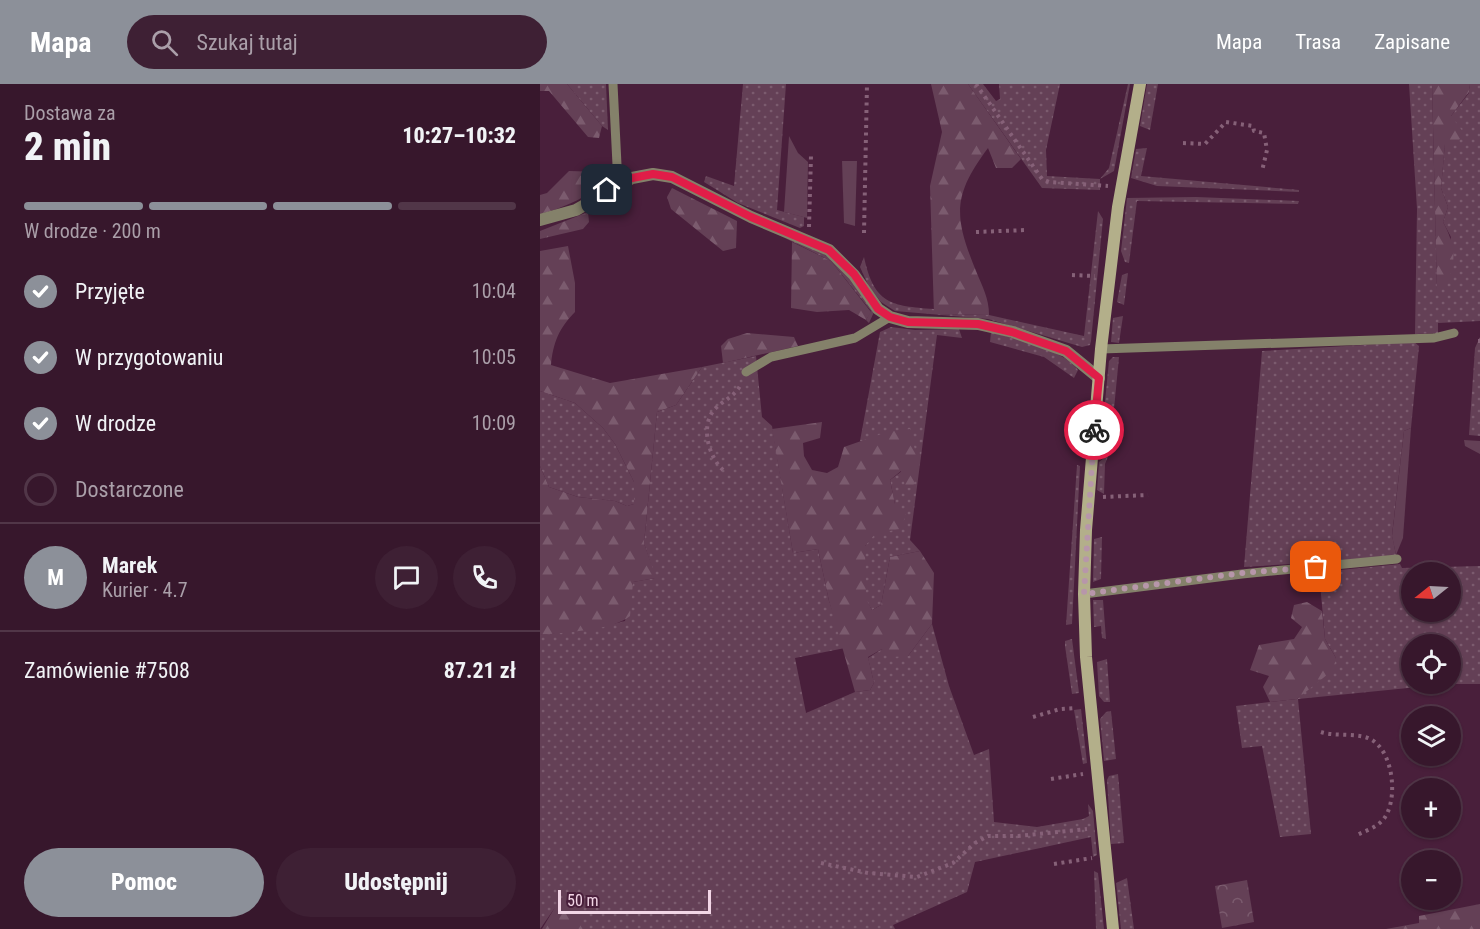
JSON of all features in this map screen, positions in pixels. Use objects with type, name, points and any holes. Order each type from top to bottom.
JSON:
[{"type":"street","points":[[1113,929],[1086,657],[1084,594],[1087,521],[1101,349],[1121,188],[1140,84]]},
{"type":"street","points":[[540,220],[576,210],[632,178],[653,174],[672,177],[751,217],[813,241],[842,260],[878,309],[890,317],[908,322],[978,324],[1012,332],[1066,351],[1099,378]]},
{"type":"lane","points":[[613,84],[618,185]]},
{"type":"lane","points":[[746,372],[771,357],[855,338],[890,317]]},
{"type":"lane","points":[[1101,349],[1434,338],[1454,333]]},
{"type":"lane","points":[[1084,594],[1242,573],[1397,559]]},
{"type":"path","points":[[864,233],[867,84]]},
{"type":"path","points":[[976,84],[1042,179],[1049,182],[1100,184],[1121,188]]},
{"type":"path","points":[[1183,143],[1205,144],[1226,122],[1253,126],[1254,131],[1264,133],[1267,150],[1262,171]]},
{"type":"path","points":[[810,219],[811,156]]},
{"type":"path","points":[[976,232],[1026,230]]},
{"type":"path","points":[[1072,275],[1091,275]]},
{"type":"path","points":[[723,470],[711,453],[708,423],[712,412],[739,389],[746,372]]},
{"type":"path","points":[[1103,497],[1148,495]]},
{"type":"path","points":[[1033,717],[1060,709],[1074,708]]},
{"type":"path","points":[[1321,732],[1371,739],[1382,749],[1389,766],[1392,786],[1389,810],[1382,821],[1357,835]]},
{"type":"path","points":[[1051,779],[1084,774]]},
{"type":"path","points":[[821,863],[868,873],[916,877],[953,863],[975,843],[988,836],[1027,836],[1103,827]]},
{"type":"path","points":[[1054,864],[1093,858]]},
{"type":"green space","points":[[540,84],[567,84],[602,126],[599,138],[588,137],[549,91],[540,91]]},
{"type":"green space","points":[[567,84],[606,84],[608,130],[602,126]]},
{"type":"green space","points":[[743,84],[786,84],[777,210],[804,217],[804,226],[800,228],[738,203],[704,182],[706,176],[734,186]]},
{"type":"green space","points":[[931,84],[968,84],[1021,159],[1012,168],[996,168],[988,148],[968,180],[960,207],[964,236],[986,298],[989,315],[934,314],[930,186],[942,132]]},
{"type":"green space","points":[[968,84],[983,84],[996,101],[1000,99],[999,84],[1060,84],[1046,150],[1047,176],[1100,179],[1100,190],[1042,188]]},
{"type":"green space","points":[[1128,84],[1130,84],[1114,171],[1100,179],[1109,168]]},
{"type":"green space","points":[[1147,84],[1158,84],[1150,130],[1140,126]]},
{"type":"green space","points":[[1409,84],[1432,84],[1437,290],[1451,237],[1443,222],[1448,207],[1441,188],[1445,143],[1451,116],[1469,93],[1470,84],[1480,84],[1480,321],[1438,323],[1438,333],[1415,334],[1417,209]]},
{"type":"green space","points":[[1432,84],[1470,84],[1469,92],[1451,116],[1464,133],[1457,143],[1445,144],[1441,188],[1448,207],[1443,222],[1453,247],[1453,262],[1445,288],[1437,291]]},
{"type":"green space","points":[[789,136],[798,153],[808,162],[807,218],[784,212]]},
{"type":"green space","points":[[1147,148],[1141,176],[1299,190],[1299,192],[1157,186],[1131,178],[1136,149]]},
{"type":"green space","points":[[842,161],[857,161],[855,226],[844,223]]},
{"type":"green space","points":[[569,171],[602,172],[607,177],[587,195],[540,214],[540,195],[547,193]]},
{"type":"green space","points":[[672,188],[737,221],[736,248],[723,251],[671,209],[667,197]]},
{"type":"green space","points":[[1196,197],[1299,201],[1298,204],[1137,201],[1129,263],[1125,262],[1121,251],[1127,198]]},
{"type":"green space","points":[[1098,211],[1103,219],[1091,341],[1090,345],[1082,347],[988,319],[895,311],[881,302],[869,287],[860,267],[864,257],[873,285],[887,300],[896,304],[934,309],[934,314],[989,315],[1084,336]]},
{"type":"green space","points":[[588,212],[589,222],[583,229],[540,239],[540,231]]},
{"type":"green space","points":[[785,238],[821,252],[848,275],[874,312],[869,323],[866,320],[871,311],[831,261]]},
{"type":"green space","points":[[792,242],[831,261],[871,312],[866,320],[849,310],[817,312],[791,308]]},
{"type":"green space","points":[[568,246],[575,283],[575,312],[558,336],[551,365],[610,383],[702,367],[676,405],[657,412],[644,543],[656,578],[633,582],[630,616],[622,621],[600,628],[540,635],[540,466],[549,487],[578,497],[615,501],[627,506],[634,504],[634,482],[615,444],[603,428],[575,403],[540,391],[540,251]]},
{"type":"green space","points":[[1128,273],[1124,305],[1117,302],[1122,275]]},
{"type":"green space","points":[[1123,316],[1119,343],[1111,342],[1113,318]]},
{"type":"green space","points":[[891,327],[915,330],[959,329],[962,338],[937,335],[910,540],[920,551],[890,557],[881,605],[872,610],[865,599],[865,546],[895,504],[890,480],[902,471],[919,467],[860,441],[880,332]]},
{"type":"green space","points":[[991,332],[1050,351],[1061,356],[1078,370],[1074,378],[1044,357],[990,342]]},
{"type":"green space","points":[[747,333],[794,337],[798,346],[723,363],[721,346],[728,339]]},
{"type":"green space","points":[[1480,337],[1480,436],[1469,435],[1475,348]]},
{"type":"green space","points":[[1414,342],[1419,346],[1411,428],[1404,431],[1392,535],[1396,555],[1387,558],[1244,567],[1262,351]]},
{"type":"green space","points":[[756,356],[762,417],[772,426],[793,553],[818,549],[829,601],[845,648],[795,658],[806,713],[855,692],[870,690],[874,683],[868,658],[882,649],[908,656],[932,624],[949,686],[974,755],[989,749],[994,822],[1037,827],[1083,819],[1089,816],[1088,804],[1093,811],[1097,855],[1093,857],[1091,837],[975,862],[967,892],[893,925],[895,929],[583,929],[583,901],[554,909],[540,929],[540,635],[600,627],[625,621],[633,582],[655,578],[644,543],[657,412],[676,405],[702,367]]},
{"type":"green space","points":[[1113,357],[1119,357],[1111,440],[1102,432],[1109,361]]},
{"type":"green space","points":[[540,391],[575,403],[603,428],[615,444],[634,482],[634,504],[627,506],[615,501],[578,497],[549,487],[540,466]]},
{"type":"green space","points":[[822,422],[820,438],[803,443],[804,456],[812,470],[827,473],[838,467],[844,447],[887,432],[910,429],[919,467],[913,487],[906,488],[901,471],[890,480],[895,504],[906,515],[900,529],[875,534],[865,546],[866,599],[872,610],[881,605],[890,557],[920,551],[934,573],[932,624],[908,656],[892,657],[882,649],[868,657],[874,683],[870,690],[855,692],[829,601],[818,549],[793,553],[772,429]]},
{"type":"green space","points":[[1411,428],[1403,538],[1396,555],[1392,536],[1404,431]]},
{"type":"green space","points":[[1464,440],[1480,441],[1480,454],[1465,446]]},
{"type":"green space","points":[[1109,454],[1105,464],[1104,494],[1097,490],[1099,462]]},
{"type":"green space","points":[[1077,465],[1080,466],[1072,624],[1066,625]]},
{"type":"green space","points":[[1102,537],[1101,579],[1093,582],[1094,539]]},
{"type":"green space","points":[[1400,564],[1401,622],[1461,622],[1461,566],[1480,566],[1480,684],[1461,684],[1461,634],[1401,634],[1401,689],[1298,699],[1311,834],[1280,837],[1262,746],[1242,748],[1236,706],[1297,699],[1336,658],[1325,639],[1319,572]]},
{"type":"green space","points":[[1093,600],[1103,600],[1106,639],[1102,638],[1101,626],[1094,627]]},
{"type":"green space","points":[[1307,602],[1322,611],[1325,639],[1336,658],[1333,670],[1297,699],[1270,702],[1263,687],[1269,676],[1250,670],[1259,645],[1294,639],[1302,627],[1291,618],[1294,605]]},
{"type":"green space","points":[[1072,639],[1079,693],[1072,694],[1065,641]]},
{"type":"green space","points":[[1107,659],[1110,702],[1104,702],[1099,696],[1097,662]]},
{"type":"green space","points":[[1081,709],[1087,763],[1083,764],[1074,710]]},
{"type":"green space","points":[[1111,711],[1116,759],[1104,761],[1100,719],[1106,712]]},
{"type":"green space","points":[[1118,774],[1124,843],[1111,844],[1107,780],[1109,776]]},
{"type":"green space","points":[[1094,871],[1098,873],[1104,929],[1096,929]]},
{"type":"green space","points":[[1127,878],[1134,929],[1121,929],[1116,883]]},
{"type":"green space","points":[[1247,880],[1254,922],[1222,928],[1215,886]]},
{"type":"green space","points":[[568,894],[583,901],[583,929],[542,929],[554,909]]},
{"type":"green space","points":[[1480,904],[1480,929],[1386,929],[1419,923],[1419,916],[1461,910],[1461,908]]},
{"type":"way so far","points":[[1094,430],[1086,530],[1084,594],[1242,573],[1316,567]]},
{"type":"route","points":[[607,190],[632,178],[653,174],[672,177],[751,217],[813,241],[829,250],[854,274],[878,309],[890,317],[908,322],[953,321],[978,324],[1012,332],[1066,351],[1099,378],[1094,430]]}]
